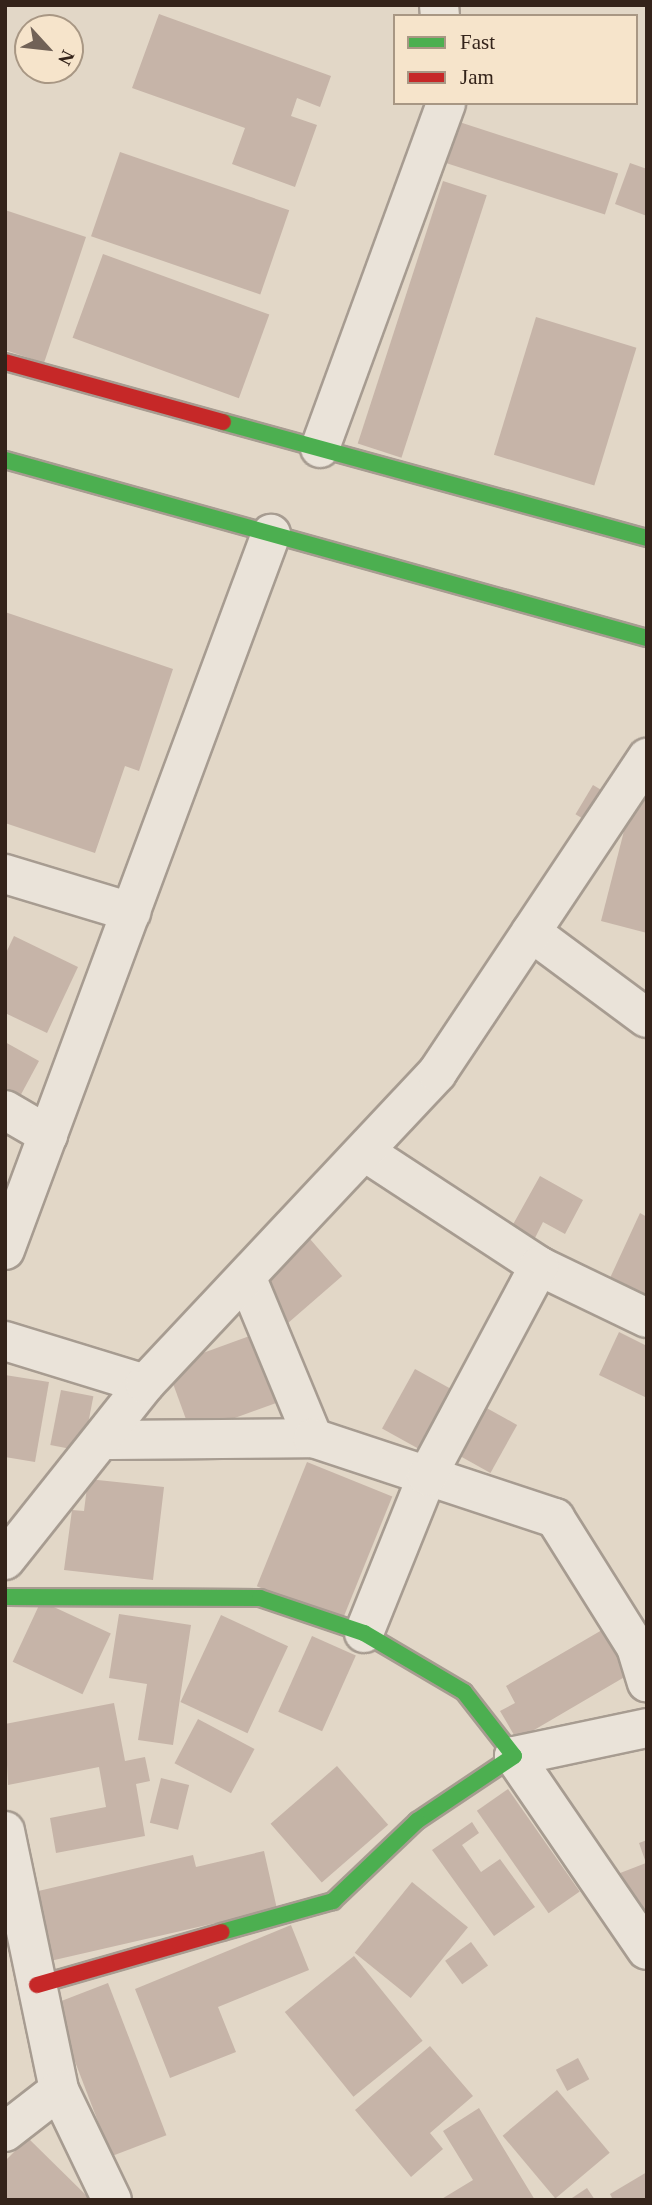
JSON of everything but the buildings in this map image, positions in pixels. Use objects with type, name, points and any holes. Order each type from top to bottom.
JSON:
[{"type":"street","points":[[320,448],[445,105]]},
{"type":"street","points":[[5,362],[647,538]]},
{"type":"street","points":[[5,460],[647,638]]},
{"type":"street","points":[[5,1250],[271,534]]},
{"type":"street","points":[[5,1560],[145,1384],[248,1281],[437,1073],[647,758]]},
{"type":"street","points":[[5,874],[131,912]]},
{"type":"street","points":[[531,932],[647,1018]]},
{"type":"street","points":[[5,1110],[48,1135]]},
{"type":"street","points":[[365,1152],[538,1266],[647,1318]]},
{"type":"street","points":[[364,1633],[426,1476],[538,1266]]},
{"type":"street","points":[[248,1281],[313,1438]]},
{"type":"street","points":[[5,1341],[145,1384]]},
{"type":"street","points":[[103,1440],[313,1438],[555,1518],[636,1647],[647,1682]]},
{"type":"street","points":[[5,1597],[260,1598],[364,1633],[464,1692],[514,1756],[647,1950]]},
{"type":"street","points":[[37,1985],[333,1901],[417,1821],[514,1756],[647,1728]]},
{"type":"street","points":[[5,1831],[59,2090],[112,2200]]},
{"type":"street","points":[[5,2132],[59,2090]]},
{"type":"traffic: fast","points":[[223,422],[647,538]]},
{"type":"traffic: fast","points":[[5,460],[647,638]]},
{"type":"traffic: fast","points":[[5,1597],[260,1598],[364,1633],[464,1692],[514,1756],[417,1821],[333,1901],[222,1932]]},
{"type":"traffic: jam","points":[[5,362],[223,422]]},
{"type":"traffic: jam","points":[[37,1985],[222,1932]]}]
